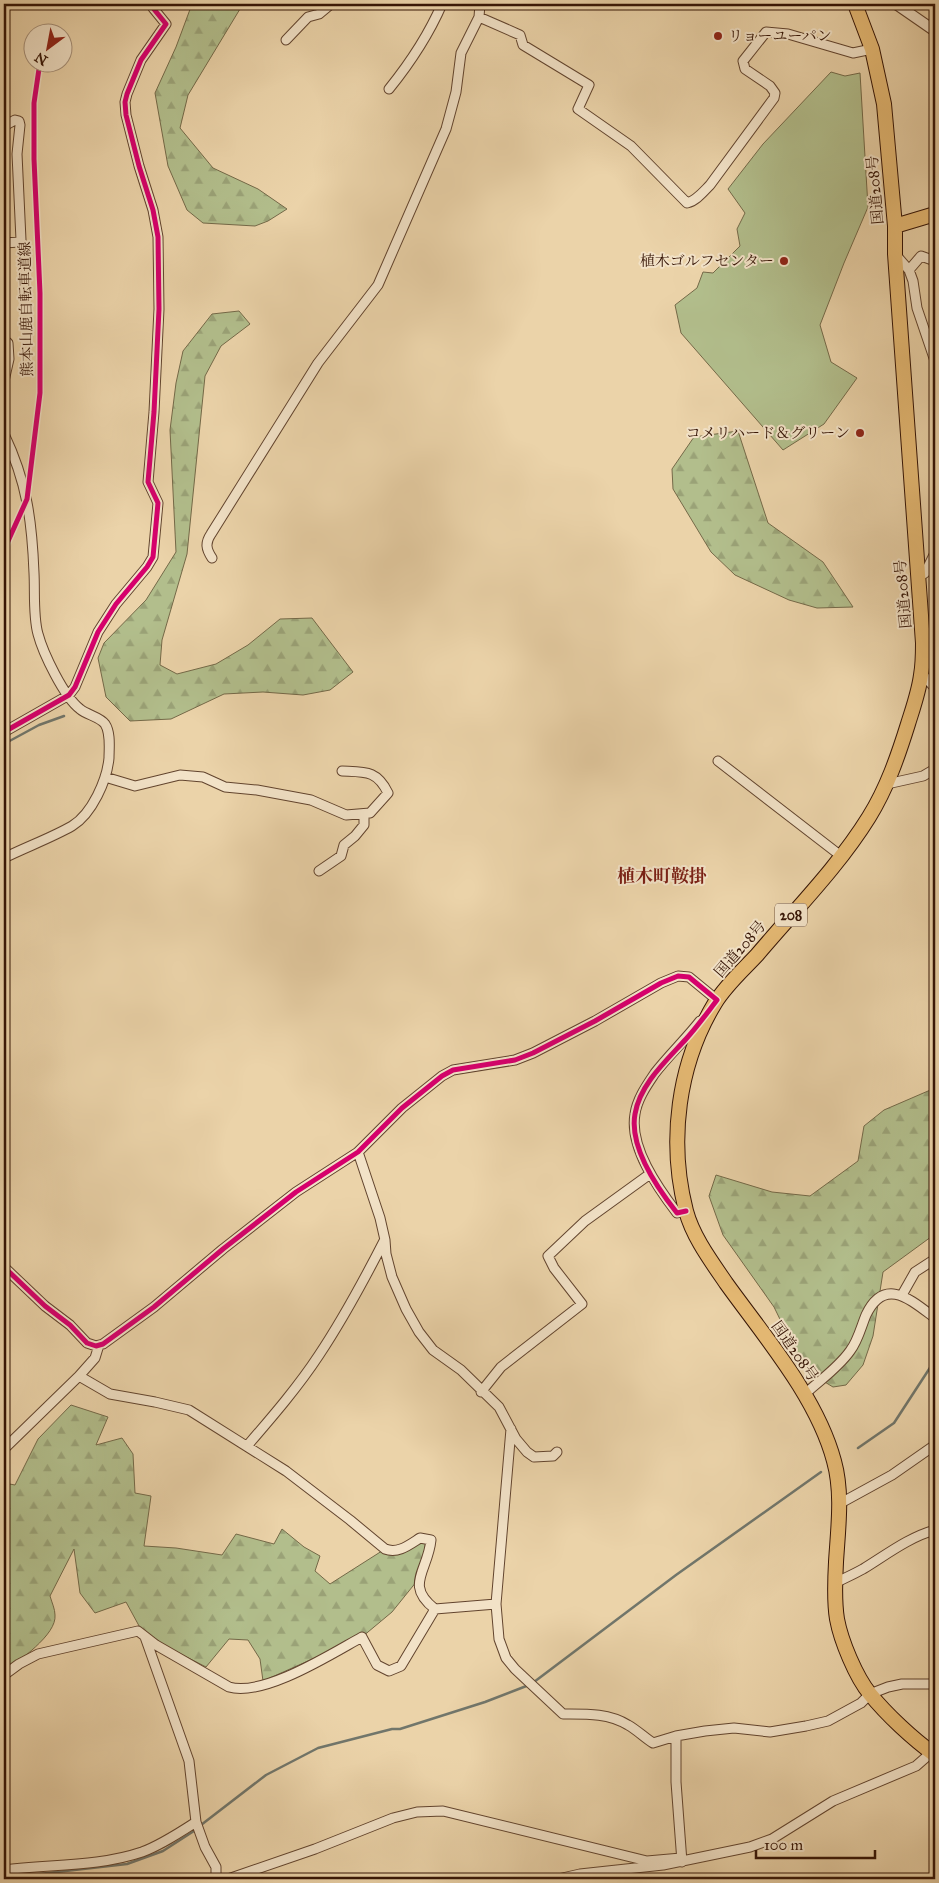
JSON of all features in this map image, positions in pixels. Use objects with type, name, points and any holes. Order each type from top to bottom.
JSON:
[{"type":"highway","name":"国道208号","points":[[855,4],[872,49],[884,104],[895,226],[895,254],[923,643],[921,675],[903,742],[887,784],[869,818],[841,856],[717,1000],[696,1041],[688,1065],[680,1100],[677,1132],[679,1166],[686,1211],[693,1230],[711,1261],[805,1394],[830,1444],[837,1471],[839,1504],[835,1583],[838,1620],[848,1653],[870,1694],[903,1727],[934,1754]]},
{"type":"highway","points":[[895,226],[935,214]]},
{"type":"street","points":[[4,732],[69,695],[75,687],[98,632],[116,604],[147,567],[152,557],[158,503],[148,482],[158,337],[158,237],[153,210],[126,115],[125,102],[126,94],[141,60],[166,24],[153,8],[154,4]]},
{"type":"street","points":[[286,40],[308,17],[319,14],[331,4]]},
{"type":"street","points":[[389,89],[402,74],[433,25],[442,4]]},
{"type":"street","points":[[212,558],[207,551],[206,545],[211,534],[318,363],[378,285],[446,129],[456,92],[461,53],[480,16],[480,4]]},
{"type":"street","points":[[896,4],[935,31]]},
{"type":"street","points":[[927,4],[935,5]]},
{"type":"street","points":[[480,16],[520,35],[523,45],[589,85],[578,109],[630,146],[687,203],[700,195],[710,185],[774,98],[775,93],[770,86],[745,69],[744,61],[766,32],[788,34],[853,53],[872,49]]},
{"type":"street","points":[[4,126],[15,120],[19,121],[20,125],[17,154],[21,240],[20,242],[4,243]]},
{"type":"street","points":[[895,254],[909,270],[914,281],[917,308],[935,361]]},
{"type":"street","points":[[909,270],[921,256],[935,261]]},
{"type":"street","points":[[4,340],[8,343],[9,359],[4,381]]},
{"type":"street","points":[[4,434],[13,454],[30,512],[37,632],[47,658],[69,695],[81,711],[103,722],[106,726],[110,746],[105,777],[100,790],[84,816],[73,825],[4,858]]},
{"type":"street","points":[[918,577],[925,573],[935,553]]},
{"type":"street","points":[[921,675],[925,676],[935,688]]},
{"type":"street","points":[[718,761],[841,856]]},
{"type":"street","points":[[887,784],[923,776],[935,769]]},
{"type":"street","points":[[105,777],[135,786],[180,775],[203,777],[225,788],[257,790],[311,800],[346,815],[370,813],[388,793],[382,780],[365,772],[342,771]]},
{"type":"street","points":[[319,872],[341,856],[344,845],[364,825],[364,814]]},
{"type":"street","points":[[4,1267],[45,1306],[70,1325],[87,1343],[99,1345],[154,1307],[212,1257],[296,1192],[358,1152],[402,1108],[442,1076],[453,1070],[515,1060],[533,1053],[678,976],[689,977],[717,1000],[687,1038],[656,1072],[642,1093],[634,1114],[635,1129],[645,1166],[659,1190],[677,1213],[686,1211]]},
{"type":"street","points":[[358,1152],[380,1218],[392,1277],[406,1309],[419,1332],[433,1350],[461,1370],[498,1407],[516,1439],[527,1452],[534,1456],[554,1456],[557,1452]]},
{"type":"street","points":[[481,1392],[501,1367],[582,1304],[554,1268],[548,1256],[550,1253],[585,1221],[650,1174]]},
{"type":"street","points":[[247,1446],[300,1382],[319,1355],[385,1240]]},
{"type":"street","points":[[902,1294],[916,1272],[935,1259]]},
{"type":"street","points":[[805,1394],[838,1365],[851,1350],[871,1307],[883,1297],[892,1294],[902,1294],[935,1318]]},
{"type":"street","points":[[4,1449],[79,1376],[95,1358],[99,1345]]},
{"type":"street","points":[[79,1376],[110,1394],[189,1410],[286,1471],[350,1520],[385,1550],[392,1552],[404,1548],[420,1538],[431,1540],[430,1550],[418,1587],[424,1601],[435,1610],[496,1604]]},
{"type":"street","points":[[511,1429],[496,1604],[499,1639],[506,1658],[515,1669],[563,1714],[596,1714],[616,1719],[654,1743],[676,1736],[734,1728],[770,1732],[806,1726],[828,1721],[861,1704],[870,1694],[902,1684],[935,1684]]},
{"type":"street","points":[[839,1504],[892,1476],[935,1445]]},
{"type":"street","points":[[835,1583],[915,1538],[935,1530]]},
{"type":"street","points":[[4,1675],[38,1654],[138,1631],[164,1649],[229,1687],[237,1689],[259,1685],[291,1675],[362,1637],[377,1665],[389,1671],[396,1670],[401,1666],[435,1610]]},
{"type":"street","points":[[144,1635],[189,1761],[196,1822],[205,1848],[216,1867],[216,1879]]},
{"type":"street","points":[[676,1736],[676,1782],[682,1860]]},
{"type":"street","points":[[558,1879],[580,1874],[682,1860],[750,1847],[772,1839],[833,1801],[916,1766],[934,1754]]},
{"type":"street","points":[[228,1879],[315,1849],[393,1818],[417,1812],[443,1811],[647,1861],[682,1860]]},
{"type":"street","points":[[4,1868],[103,1861],[142,1852],[164,1842],[196,1822]]},
{"type":"green space","points":[[192,4],[243,4],[188,95],[180,128],[213,168],[258,189],[287,209],[268,221],[255,226],[203,223],[187,210],[168,166],[155,93],[176,47]]},
{"type":"green space","name":"植木ゴルフセンター","points":[[831,72],[845,76],[860,73],[868,207],[820,325],[831,362],[857,378],[824,424],[783,450],[681,333],[675,305],[697,288],[703,272],[713,273],[740,246],[737,229],[745,213],[728,189],[763,144]]},
{"type":"green space","points":[[239,311],[250,324],[221,346],[205,376],[187,554],[162,640],[160,665],[177,674],[216,664],[248,645],[280,619],[312,618],[353,672],[330,690],[303,695],[263,692],[224,694],[171,719],[130,721],[106,697],[98,658],[104,643],[146,600],[176,552],[170,430],[176,383],[183,351],[212,314]]},
{"type":"green space","points":[[738,431],[768,523],[823,562],[853,607],[817,608],[789,600],[735,575],[711,552],[673,489],[672,469],[694,437]]},
{"type":"green space","points":[[935,1088],[935,1234],[883,1272],[873,1336],[863,1365],[846,1385],[833,1387],[810,1373],[794,1348],[774,1307],[723,1235],[709,1196],[716,1175],[772,1192],[810,1196],[858,1161],[864,1126],[884,1110]]},
{"type":"green space","points":[[71,1405],[108,1417],[96,1445],[122,1438],[133,1454],[135,1493],[151,1496],[144,1546],[176,1548],[222,1555],[236,1534],[274,1544],[282,1529],[304,1547],[320,1556],[315,1571],[330,1584],[385,1549],[426,1539],[421,1576],[392,1612],[362,1637],[263,1681],[260,1659],[248,1640],[229,1639],[206,1667],[144,1635],[126,1602],[95,1613],[80,1593],[74,1549],[50,1596],[55,1615],[50,1631],[36,1647],[4,1672],[4,1483],[15,1485],[38,1439]]},
{"type":"waterway","points":[[4,744],[39,725],[64,716]]},
{"type":"waterway","points":[[858,1448],[894,1423],[935,1360]]},
{"type":"waterway","points":[[534,1682],[676,1575],[821,1472]]},
{"type":"waterway","points":[[201,1825],[266,1775],[318,1748],[392,1729],[400,1729],[485,1702],[529,1685]]},
{"type":"waterway","points":[[4,1878],[127,1864],[163,1851],[197,1829]]},
{"type":"cycle path","points":[[4,732],[69,695],[75,687],[98,632],[116,604],[153,557],[158,503],[148,482],[154,412],[159,309],[158,237],[153,210],[126,115],[125,102],[141,60],[166,24],[153,8],[154,4]]},
{"type":"cycle path","name":"熊本山鹿自転車道線","points":[[4,550],[27,499],[40,393],[40,293],[34,159],[34,103],[39,72]]},
{"type":"cycle path","points":[[4,1267],[45,1306],[70,1325],[87,1343],[96,1346],[103,1344],[154,1307],[223,1249],[296,1192],[358,1152],[402,1108],[442,1076],[453,1070],[515,1060],[533,1053],[595,1021],[661,983],[678,976],[689,977],[717,1000],[648,1083],[638,1103],[634,1127],[636,1140],[654,1180],[677,1213],[686,1211]]},
{"type":"place","name":"リョーユーパン","points":[[718,36]]},
{"type":"place","name":"植木ゴルフセンター","points":[[784,261]]},
{"type":"place","name":"コメリハード＆グリーン","points":[[860,433]]},
{"type":"district","name":"植木町鞍掛","points":[[662,876]]}]
